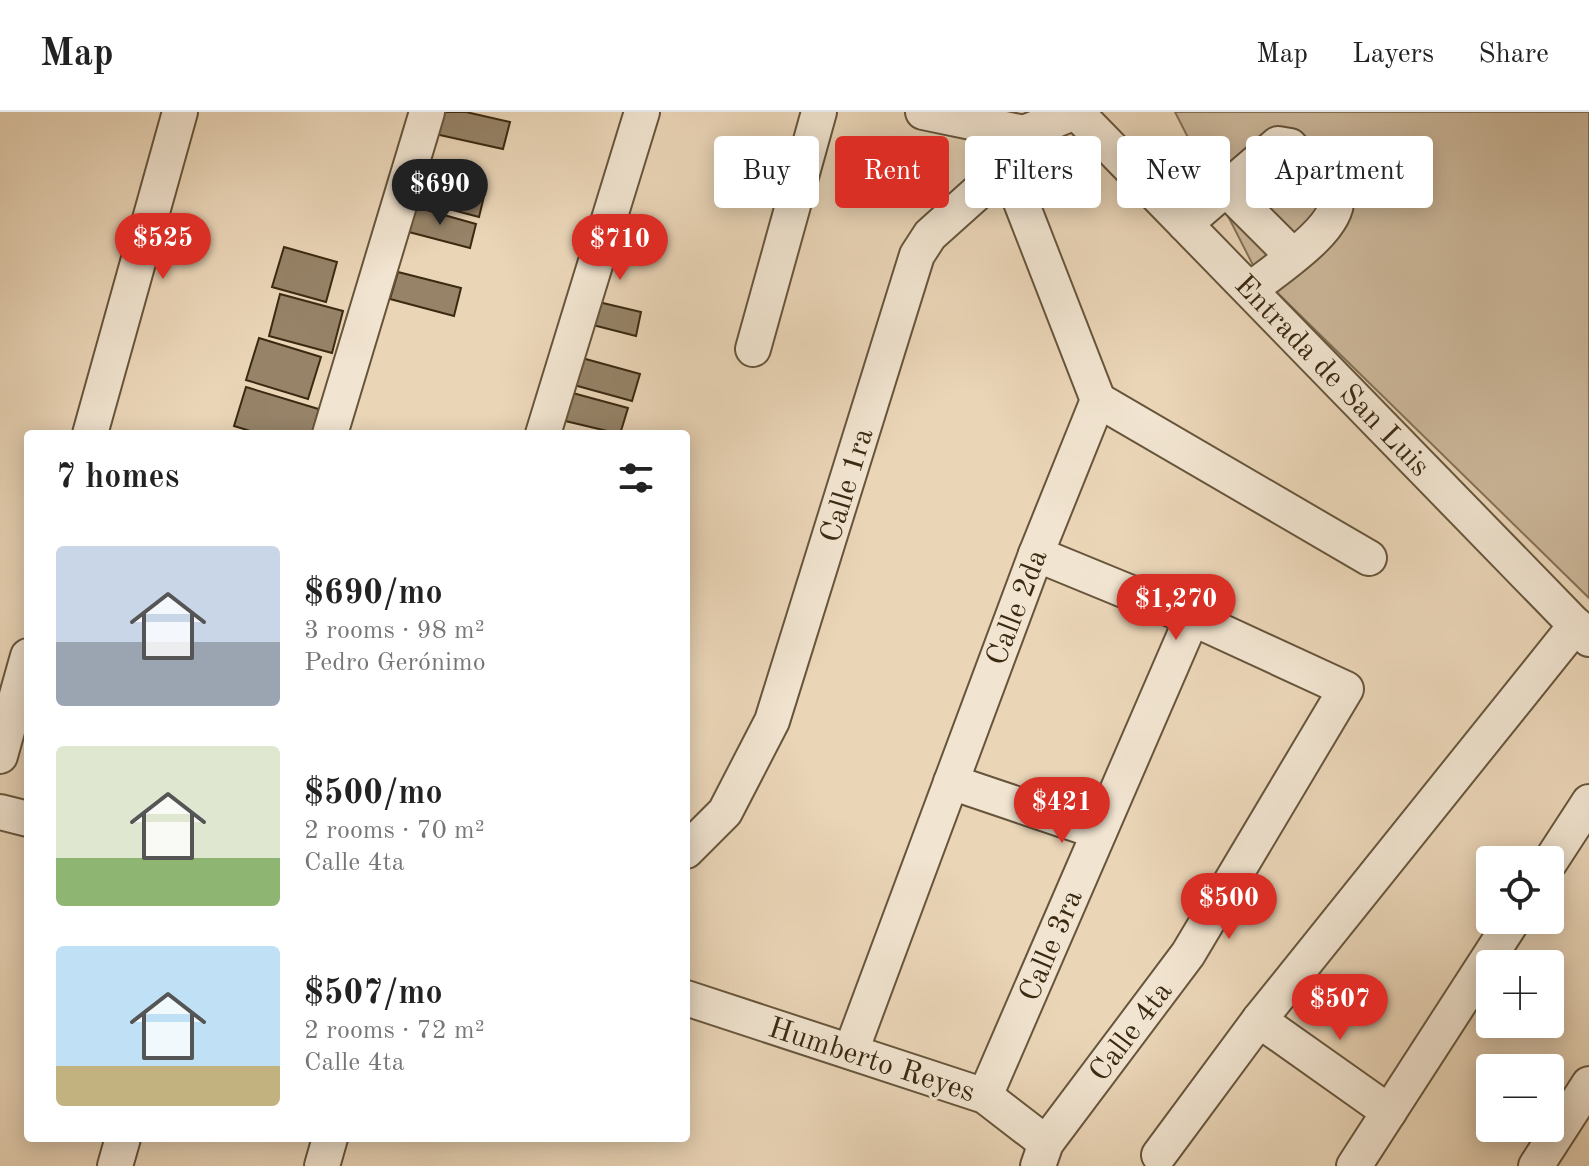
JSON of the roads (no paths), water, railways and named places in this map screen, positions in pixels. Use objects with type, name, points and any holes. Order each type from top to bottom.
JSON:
[{"type":"street","points":[[91,430],[180,112]]},
{"type":"street","points":[[331,430],[427,112]]},
{"type":"street","points":[[544,430],[642,112]]},
{"type":"street","points":[[753,349],[819,112]]},
{"type":"street","points":[[923,112],[1024,133],[1075,112]]},
{"type":"street","name":"Entrada de San Luis","points":[[1075,112],[1582,632]]},
{"type":"street","points":[[1230,186],[1278,144],[1290,146],[1336,196],[1338,206],[1329,225],[1250,290]]},
{"type":"street","points":[[1230,193],[1292,255]]},
{"type":"street","name":"Calle 1ra","points":[[690,847],[725,812],[772,721],[917,255],[930,235],[965,204]]},
{"type":"street","points":[[1023,208],[1098,400],[1369,558]]},
{"type":"street","points":[[1185,224],[1204,208]]},
{"type":"street","name":"Calle 2da","points":[[851,1051],[1036,554],[1098,400]]},
{"type":"street","points":[[1036,554],[1192,618]]},
{"type":"street","name":"Calle 4ta","points":[[1042,1155],[1188,954],[1346,689],[1192,618]]},
{"type":"street","name":"Calle 3ra","points":[[985,1096],[1192,618]]},
{"type":"street","points":[[1159,1155],[1259,1020],[1582,632]]},
{"type":"street","points":[[0,756],[24,670]]},
{"type":"street","points":[[951,782],[1099,832]]},
{"type":"street","points":[[1560,846],[1589,802]]},
{"type":"street","points":[[0,812],[24,818]]},
{"type":"street","points":[[1354,1166],[1504,934]]},
{"type":"street","name":"Humberto Reyes","points":[[690,999],[985,1096],[1042,1155]]},
{"type":"street","points":[[1259,1020],[1389,1112]]},
{"type":"street","points":[[1536,1166],[1589,1084]]},
{"type":"street","points":[[115,1166],[122,1142]]},
{"type":"street","points":[[322,1166],[329,1142]]}]
